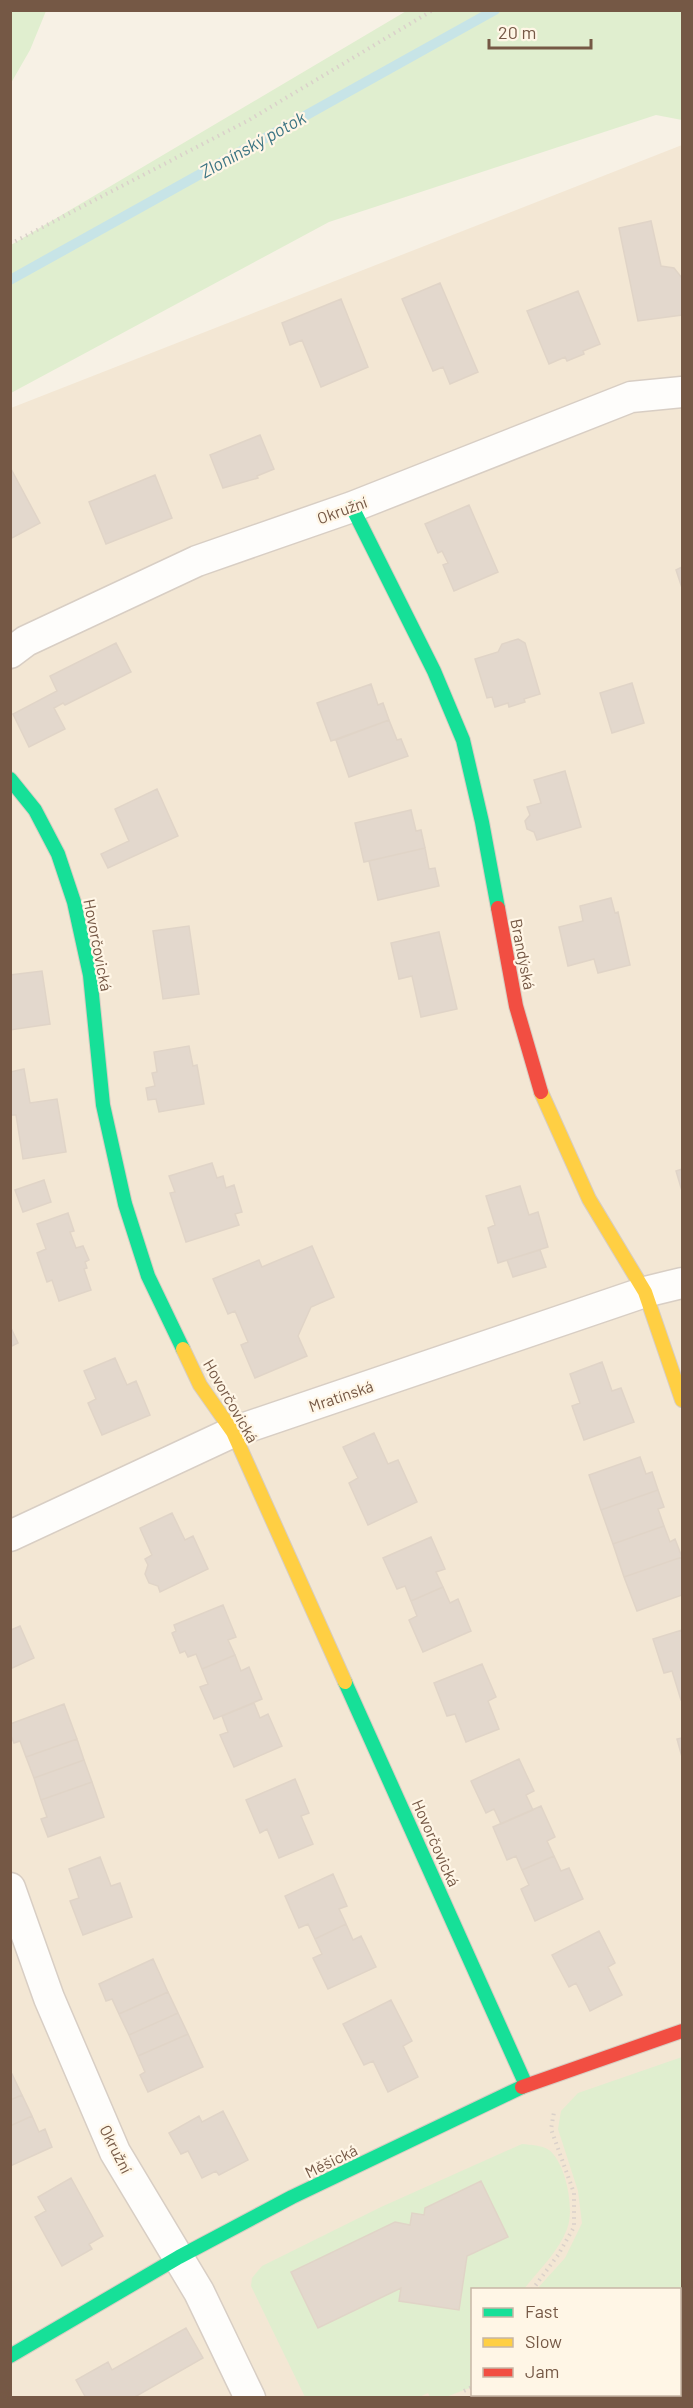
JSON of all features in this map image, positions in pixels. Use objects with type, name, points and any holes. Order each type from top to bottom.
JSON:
[{"type":"street","name":"Okružní","points":[[10,653],[26,641],[197,561],[352,507],[631,397],[682,392]]},
{"type":"street","name":"Brandýská","points":[[352,507],[434,671],[463,740],[482,822],[516,1006],[542,1097],[589,1199],[645,1292],[682,1400]]},
{"type":"street","name":"Hovorčovická","points":[[10,779],[34,810],[58,854],[74,902],[90,975],[103,1106],[125,1204],[148,1276],[200,1385],[233,1432],[526,2085]]},
{"type":"street","name":"Mratínská","points":[[10,1536],[233,1432],[645,1292],[682,1283]]},
{"type":"street","name":"Okružní","points":[[10,1888],[49,1998],[115,2152],[199,2292],[250,2397]]},
{"type":"street","name":"Měšická","points":[[10,2356],[178,2258],[272,2207],[526,2085],[682,2031]]},
{"type":"path","points":[[10,244],[249,120],[433,10]]},
{"type":"path","points":[[533,2288],[558,2255],[574,2227],[574,2193],[552,2129],[554,2111],[567,2092],[562,2074]]},
{"type":"path","points":[[464,2391],[471,2388]]},
{"type":"shaded area","points":[[682,145],[682,2382],[681,2288],[471,2288],[471,2396],[642,2396],[637,2398],[11,2398],[11,408]]},
{"type":"green space","points":[[11,10],[46,11],[30,50],[11,83]]},
{"type":"green space","points":[[408,10],[682,11],[682,120],[656,115],[329,222],[11,393],[11,245]]},
{"type":"green space","points":[[682,2057],[681,2300],[681,2288],[538,2288],[565,2258],[582,2223],[578,2191],[558,2129],[561,2111],[578,2093]]},
{"type":"green space","points":[[522,2144],[543,2147],[555,2156],[564,2176],[570,2210],[567,2229],[559,2245],[525,2288],[471,2288],[471,2387],[446,2397],[430,2397],[428,2393],[417,2398],[305,2397],[251,2286],[252,2278],[262,2266],[381,2207]]},
{"type":"building","points":[[651,221],[661,266],[674,268],[682,278],[682,315],[638,321],[619,228]]},
{"type":"building","points":[[440,283],[478,372],[450,384],[443,367],[433,371],[402,299]]},
{"type":"building","points":[[578,291],[600,344],[567,361],[565,357],[549,364],[527,311]]},
{"type":"building","points":[[341,299],[368,367],[321,387],[302,340],[290,345],[282,323]]},
{"type":"building","points":[[260,435],[274,469],[257,476],[258,478],[223,488],[210,455]]},
{"type":"building","points":[[10,467],[40,523],[10,539]]},
{"type":"building","points":[[155,475],[172,518],[106,544],[89,502]]},
{"type":"building","points":[[469,505],[498,572],[454,591],[443,565],[448,563],[442,551],[438,553],[425,524]]},
{"type":"building","points":[[682,567],[682,588],[676,570]]},
{"type":"building","points":[[518,639],[525,643],[540,694],[509,707],[508,703],[495,707],[492,697],[487,698],[475,659],[498,652],[502,644]]},
{"type":"building","points":[[116,643],[131,672],[65,705],[63,703],[54,708],[65,729],[29,747],[13,714],[57,691],[50,676]]},
{"type":"building","points":[[632,683],[644,723],[612,733],[600,693]]},
{"type":"building","points":[[371,684],[378,705],[383,703],[389,720],[331,741],[317,703]]},
{"type":"building","points":[[389,720],[397,740],[401,739],[408,756],[349,777],[336,740]]},
{"type":"building","points":[[565,771],[581,827],[537,840],[534,832],[527,829],[525,821],[530,815],[527,807],[541,803],[534,780]]},
{"type":"building","points":[[157,789],[178,836],[108,868],[101,854],[129,841],[115,809]]},
{"type":"building","points":[[411,810],[416,831],[421,830],[425,848],[364,862],[355,823]]},
{"type":"building","points":[[425,848],[429,869],[435,868],[439,886],[378,900],[369,861]]},
{"type":"building","points":[[611,898],[615,913],[618,912],[630,965],[598,973],[594,959],[568,966],[559,927],[583,921],[580,906]]},
{"type":"building","points":[[189,926],[199,994],[163,999],[153,931]]},
{"type":"building","points":[[439,932],[457,1009],[421,1017],[412,976],[399,979],[391,943]]},
{"type":"building","points":[[42,971],[50,1024],[10,1030],[10,975]]},
{"type":"building","points":[[189,1046],[193,1066],[197,1065],[204,1104],[159,1112],[156,1099],[148,1100],[146,1088],[155,1086],[152,1073],[157,1072],[154,1052]]},
{"type":"building","points":[[24,1069],[30,1103],[57,1099],[66,1152],[23,1159],[16,1115],[10,1115],[10,1072]]},
{"type":"building","points":[[212,1163],[217,1178],[223,1176],[226,1188],[234,1185],[242,1212],[235,1214],[239,1225],[186,1242],[170,1193],[175,1192],[169,1176]]},
{"type":"building","points":[[682,1169],[682,1191],[676,1171]]},
{"type":"building","points":[[44,1180],[51,1202],[23,1212],[15,1190]]},
{"type":"building","points":[[520,1186],[529,1215],[538,1212],[548,1247],[498,1263],[488,1228],[495,1225],[486,1196]]},
{"type":"building","points":[[68,1213],[74,1231],[70,1232],[76,1248],[83,1246],[89,1260],[85,1262],[87,1268],[84,1269],[91,1290],[59,1301],[52,1280],[47,1282],[37,1253],[46,1249],[37,1224]]},
{"type":"building","points":[[312,1246],[334,1297],[311,1307],[298,1336],[307,1356],[255,1378],[241,1345],[248,1342],[235,1311],[228,1314],[213,1279],[259,1260],[262,1267]]},
{"type":"building","points":[[540,1250],[546,1267],[513,1277],[507,1260]]},
{"type":"building","points":[[10,1326],[18,1343],[10,1347]]},
{"type":"building","points":[[115,1358],[127,1385],[136,1381],[150,1415],[102,1435],[88,1403],[96,1399],[84,1371]]},
{"type":"building","points":[[602,1362],[612,1391],[621,1388],[634,1422],[584,1440],[572,1406],[580,1403],[570,1374]]},
{"type":"building","points":[[374,1433],[388,1464],[398,1460],[417,1502],[368,1525],[349,1483],[358,1478],[343,1447]]},
{"type":"building","points":[[640,1457],[646,1474],[652,1472],[658,1490],[601,1510],[589,1475]]},
{"type":"building","points":[[658,1490],[664,1507],[658,1509],[664,1526],[613,1544],[601,1510]]},
{"type":"building","points":[[172,1513],[185,1540],[193,1536],[208,1569],[160,1592],[158,1586],[149,1583],[145,1574],[148,1565],[145,1559],[152,1555],[140,1528]]},
{"type":"building","points":[[664,1526],[670,1542],[675,1539],[682,1557],[624,1577],[613,1544]]},
{"type":"building","points":[[431,1537],[445,1569],[436,1572],[443,1587],[411,1601],[405,1586],[397,1589],[383,1558]]},
{"type":"building","points":[[682,1557],[682,1595],[637,1611],[624,1577]]},
{"type":"building","points":[[443,1587],[450,1603],[458,1599],[471,1631],[423,1652],[409,1620],[417,1616],[411,1601]]},
{"type":"building","points":[[223,1605],[236,1637],[228,1640],[235,1655],[202,1669],[196,1654],[188,1657],[185,1651],[180,1653],[172,1633],[176,1631],[174,1625]]},
{"type":"building","points":[[20,1626],[34,1658],[10,1669],[10,1628],[11,1630]]},
{"type":"building","points":[[682,1630],[681,1700],[672,1671],[664,1673],[653,1639]]},
{"type":"building","points":[[235,1655],[241,1671],[249,1667],[262,1699],[214,1719],[200,1687],[208,1684],[202,1669]]},
{"type":"building","points":[[482,1664],[496,1697],[488,1701],[499,1729],[466,1742],[455,1714],[447,1716],[434,1683]]},
{"type":"building","points":[[254,1703],[260,1718],[268,1714],[282,1746],[234,1767],[220,1735],[228,1732],[222,1716]]},
{"type":"building","points":[[64,1704],[77,1739],[26,1757],[20,1741],[14,1743],[10,1733],[10,1724]]},
{"type":"building","points":[[682,1738],[682,1757],[677,1739]]},
{"type":"building","points":[[77,1739],[84,1760],[34,1778],[26,1757]]},
{"type":"building","points":[[519,1759],[534,1791],[526,1795],[533,1810],[501,1824],[494,1809],[486,1813],[471,1781]]},
{"type":"building","points":[[84,1760],[92,1782],[41,1800],[34,1778]]},
{"type":"building","points":[[295,1779],[309,1813],[301,1816],[313,1844],[279,1858],[267,1829],[260,1833],[246,1800]]},
{"type":"building","points":[[92,1782],[104,1817],[48,1837],[41,1819],[47,1817],[41,1800]]},
{"type":"building","points":[[541,1806],[555,1837],[547,1841],[554,1856],[522,1870],[516,1856],[507,1860],[493,1827]]},
{"type":"building","points":[[554,1856],[561,1871],[569,1868],[583,1899],[535,1921],[521,1889],[529,1885],[522,1870]]},
{"type":"building","points":[[100,1857],[111,1886],[120,1883],[132,1917],[83,1935],[70,1901],[79,1898],[69,1869]]},
{"type":"building","points":[[333,1874],[347,1906],[339,1909],[346,1924],[315,1939],[308,1924],[299,1928],[285,1896]]},
{"type":"building","points":[[346,1924],[353,1940],[361,1936],[376,1967],[328,1989],[313,1958],[322,1954],[315,1939]]},
{"type":"building","points":[[599,1931],[615,1963],[608,1967],[622,1995],[590,2011],[576,1983],[569,1987],[552,1955]]},
{"type":"building","points":[[153,1959],[168,1992],[119,2014],[112,1999],[106,2001],[99,1984]]},
{"type":"building","points":[[168,1992],[178,2013],[129,2035],[119,2014]]},
{"type":"building","points":[[391,2000],[412,2041],[403,2046],[418,2077],[388,2092],[373,2061],[364,2065],[343,2024]]},
{"type":"building","points":[[178,2013],[188,2034],[138,2056],[129,2035]]},
{"type":"building","points":[[188,2034],[203,2067],[148,2092],[140,2075],[145,2072],[138,2056]]},
{"type":"building","points":[[12,2074],[22,2095],[10,2100],[10,2075]]},
{"type":"building","points":[[22,2095],[32,2116],[10,2126],[10,2100]]},
{"type":"building","points":[[223,2111],[248,2160],[219,2175],[216,2171],[202,2178],[188,2151],[181,2154],[169,2133],[199,2116],[202,2122]]},
{"type":"building","points":[[32,2116],[39,2132],[45,2129],[52,2147],[10,2166],[10,2126]]},
{"type":"building","points":[[71,2178],[103,2236],[89,2244],[92,2249],[62,2266],[35,2217],[46,2211],[38,2197]]},
{"type":"building","points":[[481,2181],[508,2237],[467,2256],[459,2310],[399,2301],[401,2288],[318,2328],[291,2272],[395,2222],[410,2225],[412,2213],[424,2215],[425,2208]]},
{"type":"building","points":[[186,2328],[203,2358],[133,2398],[86,2398],[76,2380],[108,2362],[112,2370]]},
{"type":"waterway","name":"Zlonínský potok","points":[[10,280],[495,10]]},
{"type":"traffic: fast","points":[[352,507],[434,671],[463,740],[482,822],[498,908]]},
{"type":"traffic: fast","points":[[10,779],[35,810],[58,854],[74,902],[90,975],[103,1105],[125,1204],[148,1276],[183,1349]]},
{"type":"traffic: fast","points":[[345,1682],[526,2085]]},
{"type":"traffic: fast","points":[[10,2356],[179,2257],[292,2197],[522,2087]]},
{"type":"traffic: slow","points":[[541,1092],[589,1199],[645,1292],[682,1400]]},
{"type":"traffic: slow","points":[[183,1349],[200,1385],[233,1432],[345,1682]]},
{"type":"traffic: slow","points":[[558,2398],[562,2396]]},
{"type":"traffic: jam","points":[[498,908],[516,1006],[541,1092]]},
{"type":"traffic: jam","points":[[522,2087],[682,2031]]}]
